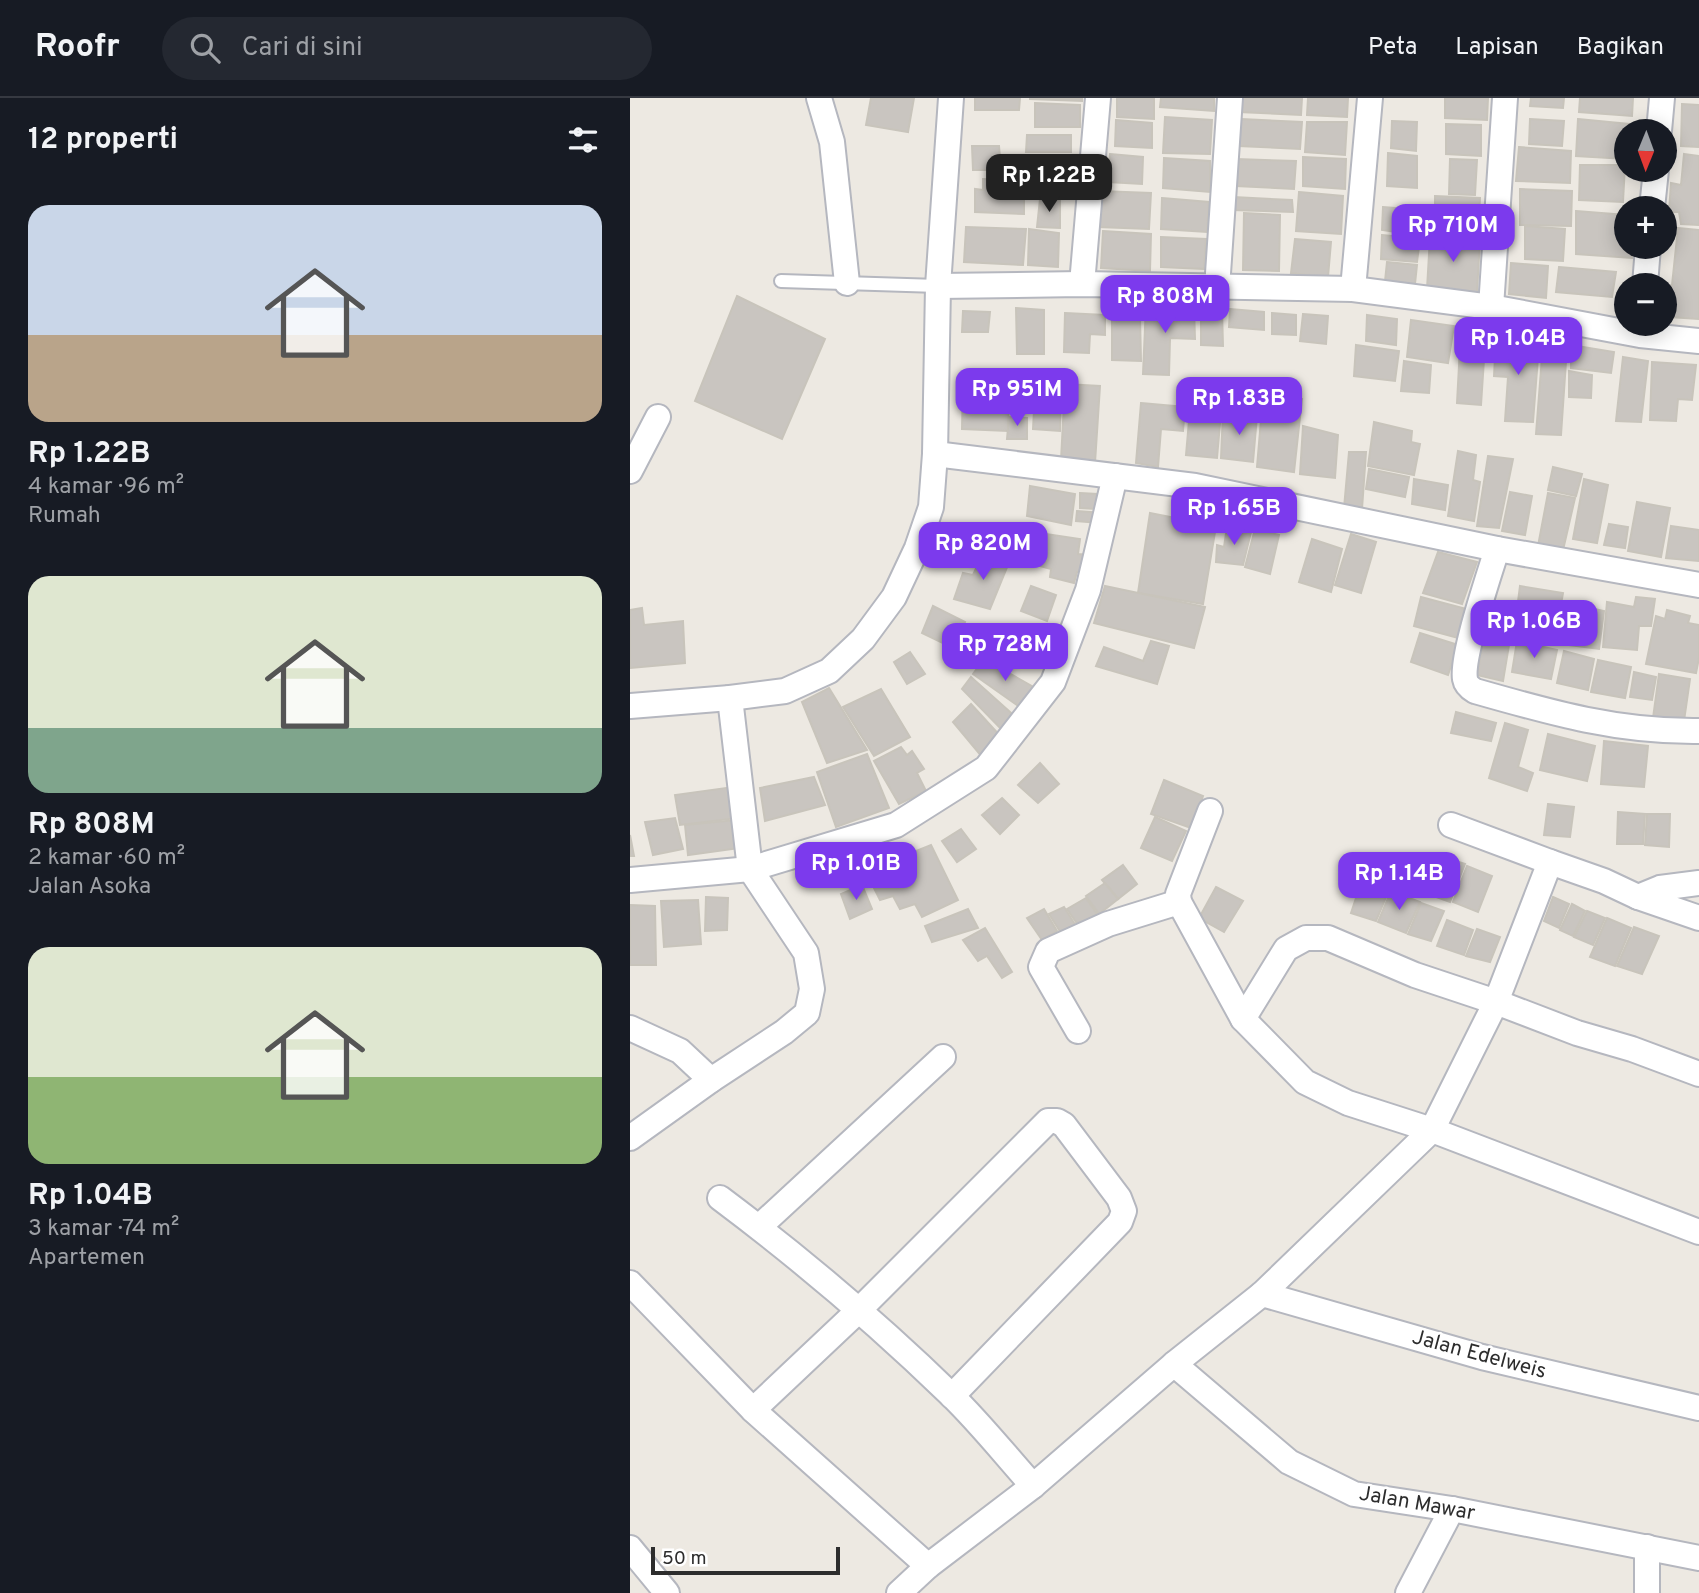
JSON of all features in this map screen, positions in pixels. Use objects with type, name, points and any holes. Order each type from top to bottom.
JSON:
[{"type":"street","points":[[819,98],[832,142],[847,283]]},
{"type":"street","points":[[630,706],[785,691],[829,671],[863,639],[894,597],[917,548],[930,507],[935,454],[938,286],[951,98]]},
{"type":"street","points":[[1082,284],[1098,98]]},
{"type":"street","points":[[1217,288],[1230,98]]},
{"type":"street","points":[[1353,289],[1370,98]]},
{"type":"street","points":[[1491,307],[1505,98]]},
{"type":"street","points":[[1660,119],[1662,98]]},
{"type":"street","points":[[938,286],[1082,284],[1353,289],[1614,325]]},
{"type":"street","points":[[1675,336],[1699,341]]},
{"type":"street","points":[[630,471],[658,417]]},
{"type":"street","points":[[935,454],[1195,486],[1497,549],[1699,585]]},
{"type":"street","points":[[630,880],[750,869],[896,825],[986,768],[1053,682],[1088,590],[1115,476]]},
{"type":"street","points":[[1497,549],[1469,646],[1465,678],[1468,687],[1557,715],[1625,728],[1699,731]]},
{"type":"street","points":[[630,1138],[784,1032],[807,1013],[812,989],[806,953],[750,869],[730,698]]},
{"type":"street","points":[[1210,811],[1178,894],[1179,902],[1243,1019],[1305,1082],[1348,1103],[1432,1130],[1699,1232]]},
{"type":"street","points":[[1451,825],[1699,918]]},
{"type":"street","points":[[903,1592],[928,1566],[1033,1486],[1174,1364],[1262,1294],[1432,1130],[1496,1002],[1550,862]]},
{"type":"street","points":[[1638,897],[1660,888],[1699,883]]},
{"type":"street","points":[[1078,1031],[1041,967],[1048,951],[1108,924],[1179,902]]},
{"type":"street","points":[[1243,1019],[1286,949],[1306,938],[1328,938],[1415,975],[1699,1074]]},
{"type":"street","points":[[630,1028],[680,1051],[711,1080]]},
{"type":"street","points":[[759,1227],[943,1057]]},
{"type":"street","points":[[753,1410],[858,1311],[1048,1121],[1057,1121],[1064,1125],[1119,1198],[1124,1210],[1120,1222],[952,1396]]},
{"type":"street","points":[[720,1198],[759,1227],[858,1311],[952,1396],[1033,1486]]},
{"type":"street","points":[[630,1283],[753,1410],[928,1566]]},
{"type":"street","name":"Jalan Edelweis","points":[[1262,1294],[1482,1357],[1699,1408]]},
{"type":"street","name":"Jalan Mawar","points":[[1174,1364],[1289,1462],[1354,1494],[1452,1509],[1699,1558]]},
{"type":"street","points":[[1408,1593],[1452,1509]]},
{"type":"street","points":[[1647,1546],[1647,1593]]},
{"type":"street","points":[[630,1548],[667,1593]]},
{"type":"lane","points":[[781,281],[938,286]]},
{"type":"building","points":[[871,98],[914,98],[908,132],[866,125]]},
{"type":"building","points":[[975,98],[1020,98],[1019,110],[975,110]]},
{"type":"building","points":[[1082,98],[1082,101],[1030,99]]},
{"type":"building","points":[[1117,98],[1154,98],[1154,119],[1117,117]]},
{"type":"building","points":[[1161,98],[1214,98],[1214,111],[1160,107]]},
{"type":"building","points":[[1240,98],[1302,98],[1301,115],[1239,112]]},
{"type":"building","points":[[1308,98],[1348,98],[1347,117],[1307,115]]},
{"type":"building","points":[[1445,98],[1488,98],[1487,120],[1445,118]]},
{"type":"building","points":[[1531,98],[1564,98],[1563,108],[1530,106]]},
{"type":"building","points":[[1580,98],[1633,98],[1632,116],[1579,112]]},
{"type":"building","points":[[1035,103],[1080,105],[1080,127],[1035,127]]},
{"type":"building","points":[[1682,104],[1699,105],[1699,147],[1681,146]]},
{"type":"building","points":[[1165,117],[1212,120],[1210,154],[1163,153]]},
{"type":"building","points":[[1241,119],[1302,122],[1300,149],[1239,146]]},
{"type":"building","points":[[1530,119],[1564,121],[1562,146],[1529,144]]},
{"type":"building","points":[[1578,119],[1614,123],[1614,158],[1576,156]]},
{"type":"building","points":[[1116,120],[1152,123],[1152,148],[1115,146]]},
{"type":"building","points":[[1392,121],[1417,122],[1416,151],[1391,148]]},
{"type":"building","points":[[1307,122],[1347,122],[1345,155],[1305,152]]},
{"type":"building","points":[[1446,124],[1481,125],[1481,156],[1446,154]]},
{"type":"building","points":[[1027,135],[1071,135],[1071,152],[1026,152]]},
{"type":"building","points":[[972,146],[999,146],[1001,170],[973,170]]},
{"type":"building","points":[[1519,147],[1571,151],[1570,183],[1516,181]]},
{"type":"building","points":[[1388,153],[1417,156],[1417,188],[1387,186]]},
{"type":"building","points":[[1110,154],[1143,157],[1142,184],[1108,182]]},
{"type":"building","points":[[1684,154],[1699,156],[1699,225],[1681,224],[1677,212],[1677,196],[1670,196],[1671,183],[1681,185]]},
{"type":"building","points":[[1037,157],[1077,158],[1076,193],[1037,191]]},
{"type":"building","points":[[1303,157],[1346,159],[1345,189],[1303,186]]},
{"type":"building","points":[[1164,158],[1210,161],[1210,192],[1163,188]]},
{"type":"building","points":[[1236,159],[1296,161],[1294,189],[1236,186]]},
{"type":"building","points":[[1450,159],[1477,160],[1475,195],[1449,194]]},
{"type":"building","points":[[1580,165],[1614,165],[1614,182],[1624,182],[1623,196],[1614,196],[1614,202],[1579,200]]},
{"type":"building","points":[[983,179],[1024,182],[1024,214],[975,212],[975,189],[983,190]]},
{"type":"building","points":[[1520,189],[1572,191],[1571,226],[1520,225]]},
{"type":"building","points":[[1099,191],[1151,193],[1149,229],[1098,227]]},
{"type":"building","points":[[1299,192],[1343,196],[1341,234],[1296,231]]},
{"type":"building","points":[[1435,196],[1480,198],[1479,216],[1435,213]]},
{"type":"building","points":[[1233,197],[1292,200],[1293,212],[1233,210]]},
{"type":"building","points":[[1162,198],[1209,202],[1207,232],[1161,229]]},
{"type":"building","points":[[1040,199],[1060,200],[1060,228],[1037,227]]},
{"type":"building","points":[[1383,207],[1419,210],[1416,235],[1382,230]]},
{"type":"building","points":[[1576,211],[1614,214],[1614,257],[1576,254]]},
{"type":"building","points":[[1244,213],[1280,215],[1279,271],[1243,270]]},
{"type":"building","points":[[1431,215],[1477,218],[1476,237],[1431,234]]},
{"type":"building","points":[[1525,226],[1565,229],[1563,261],[1525,259]]},
{"type":"building","points":[[966,227],[1026,229],[1023,265],[964,262]]},
{"type":"building","points":[[1678,228],[1699,230],[1699,319],[1677,317],[1677,273],[1673,273],[1675,259],[1677,259]]},
{"type":"building","points":[[1029,229],[1059,233],[1058,267],[1028,265]]},
{"type":"building","points":[[1103,231],[1151,234],[1150,271],[1101,268]]},
{"type":"building","points":[[1382,235],[1420,239],[1417,262],[1381,259]]},
{"type":"building","points":[[1161,237],[1206,239],[1204,269],[1161,267]]},
{"type":"building","points":[[1430,237],[1480,240],[1477,292],[1427,289]]},
{"type":"building","points":[[1295,239],[1331,242],[1328,277],[1291,273]]},
{"type":"building","points":[[1387,262],[1417,265],[1415,284],[1385,281]]},
{"type":"building","points":[[1511,263],[1548,266],[1546,298],[1509,294]]},
{"type":"building","points":[[1559,267],[1616,272],[1612,297],[1556,292]]},
{"type":"building","points":[[737,296],[825,339],[782,439],[695,401]]},
{"type":"building","points":[[1146,305],[1194,308],[1195,339],[1170,338],[1169,375],[1143,374]]},
{"type":"building","points":[[1016,308],[1044,310],[1044,354],[1017,354]]},
{"type":"building","points":[[1201,308],[1222,310],[1223,346],[1201,345]]},
{"type":"building","points":[[1230,309],[1264,312],[1264,330],[1229,327]]},
{"type":"building","points":[[963,311],[990,312],[988,332],[962,332]]},
{"type":"building","points":[[1065,313],[1105,315],[1105,335],[1090,334],[1089,353],[1064,352]]},
{"type":"building","points":[[1272,313],[1296,315],[1296,335],[1272,334]]},
{"type":"building","points":[[1303,314],[1328,316],[1326,344],[1300,341]]},
{"type":"building","points":[[1112,315],[1140,316],[1141,361],[1112,360]]},
{"type":"building","points":[[1367,315],[1397,319],[1396,345],[1366,341]]},
{"type":"building","points":[[1411,320],[1454,326],[1448,363],[1407,357]]},
{"type":"building","points":[[1461,328],[1486,329],[1481,405],[1457,403]]},
{"type":"building","points":[[1496,338],[1539,344],[1533,422],[1505,421],[1508,377],[1494,376]]},
{"type":"building","points":[[1543,344],[1567,347],[1561,435],[1536,434]]},
{"type":"building","points":[[1356,345],[1399,351],[1395,381],[1354,376]]},
{"type":"building","points":[[1571,345],[1614,352],[1611,373],[1571,368]]},
{"type":"building","points":[[1623,357],[1648,361],[1641,422],[1616,421]]},
{"type":"building","points":[[1404,361],[1431,365],[1429,393],[1401,391]]},
{"type":"building","points":[[1652,362],[1696,365],[1692,400],[1678,399],[1676,421],[1650,420]]},
{"type":"building","points":[[1012,371],[1035,374],[1035,391],[1013,390]]},
{"type":"building","points":[[1569,371],[1592,375],[1591,398],[1569,397]]},
{"type":"building","points":[[963,383],[1009,384],[1008,431],[962,429]]},
{"type":"building","points":[[1065,384],[1100,386],[1095,463],[1061,460]]},
{"type":"building","points":[[1035,391],[1061,392],[1060,431],[1033,429]]},
{"type":"building","points":[[1263,396],[1302,399],[1294,472],[1257,467]]},
{"type":"building","points":[[1191,398],[1222,401],[1217,458],[1186,455]]},
{"type":"building","points":[[1141,403],[1185,407],[1183,431],[1161,429],[1158,467],[1136,463]]},
{"type":"building","points":[[1223,412],[1257,416],[1253,462],[1221,458]]},
{"type":"building","points":[[1009,417],[1027,418],[1027,439],[1007,439]]},
{"type":"building","points":[[1374,422],[1412,431],[1411,442],[1420,444],[1414,475],[1368,466]]},
{"type":"building","points":[[1303,426],[1338,435],[1335,478],[1300,474]]},
{"type":"building","points":[[1458,451],[1476,455],[1473,480],[1480,482],[1474,521],[1448,516]]},
{"type":"building","points":[[1349,452],[1366,452],[1362,509],[1344,508]]},
{"type":"building","points":[[1488,456],[1513,459],[1499,528],[1477,526]]},
{"type":"building","points":[[1553,467],[1582,474],[1576,496],[1548,490]]},
{"type":"building","points":[[1369,469],[1409,477],[1405,497],[1366,489]]},
{"type":"building","points":[[1414,479],[1448,485],[1445,510],[1412,504]]},
{"type":"building","points":[[1584,479],[1608,485],[1597,543],[1573,539]]},
{"type":"building","points":[[1030,486],[1075,494],[1071,525],[1027,516]]},
{"type":"building","points":[[1510,492],[1532,496],[1525,535],[1502,531]]},
{"type":"building","points":[[1080,493],[1097,494],[1096,509],[1080,508]]},
{"type":"building","points":[[1548,493],[1575,498],[1563,550],[1538,546]]},
{"type":"building","points":[[1637,502],[1670,508],[1661,557],[1628,551]]},
{"type":"building","points":[[1077,511],[1103,513],[1100,523],[1076,521]]},
{"type":"building","points":[[1150,513],[1216,526],[1203,604],[1138,593]]},
{"type":"building","points":[[1609,524],[1628,527],[1625,548],[1604,545]]},
{"type":"building","points":[[1671,526],[1699,530],[1699,561],[1666,558]]},
{"type":"building","points":[[1227,527],[1251,532],[1243,565],[1216,562],[1217,545],[1224,547]]},
{"type":"building","points":[[1255,529],[1279,535],[1270,574],[1245,567]]},
{"type":"building","points":[[1046,534],[1080,539],[1078,554],[1091,555],[1087,572],[1077,572],[1074,583],[1050,577],[1051,569],[1040,566]]},
{"type":"building","points":[[1351,534],[1376,542],[1361,593],[1335,585]]},
{"type":"building","points":[[1312,539],[1342,549],[1331,592],[1299,582]]},
{"type":"building","points":[[993,551],[1010,560],[990,609],[954,599],[963,573],[973,575],[978,564],[985,565]]},
{"type":"building","points":[[1438,552],[1477,562],[1462,604],[1423,593]]},
{"type":"building","points":[[1031,586],[1056,595],[1047,621],[1021,611]]},
{"type":"building","points":[[1105,586],[1205,607],[1194,648],[1094,623]]},
{"type":"building","points":[[1520,586],[1563,593],[1556,632],[1515,625]]},
{"type":"building","points":[[1421,597],[1470,610],[1462,639],[1414,626]]},
{"type":"building","points":[[1636,597],[1655,599],[1651,626],[1639,626],[1637,650],[1603,647],[1607,602],[1634,607]]},
{"type":"building","points":[[1567,603],[1604,611],[1599,649],[1560,644]]},
{"type":"building","points":[[933,606],[965,622],[953,648],[922,633]]},
{"type":"building","points":[[642,608],[644,625],[683,621],[685,663],[630,668],[630,610]]},
{"type":"building","points":[[1667,610],[1690,616],[1688,623],[1699,625],[1696,673],[1646,664],[1656,616],[1665,619]]},
{"type":"building","points":[[1002,626],[1051,643],[1041,665],[1008,653],[1003,664],[987,656]]},
{"type":"building","points":[[1485,632],[1510,639],[1503,681],[1477,675]]},
{"type":"building","points":[[1420,633],[1458,645],[1448,675],[1411,662]]},
{"type":"building","points":[[1151,641],[1169,646],[1157,684],[1096,666],[1104,647],[1143,661]]},
{"type":"building","points":[[1517,641],[1557,650],[1551,679],[1512,672]]},
{"type":"building","points":[[1564,651],[1594,659],[1588,690],[1557,683]]},
{"type":"building","points":[[910,652],[925,674],[907,684],[894,662]]},
{"type":"building","points":[[984,659],[1037,689],[1021,708],[973,674]]},
{"type":"building","points":[[1598,660],[1631,667],[1625,698],[1591,692]]},
{"type":"building","points":[[1634,672],[1656,677],[1652,700],[1630,697]]},
{"type":"building","points":[[1659,674],[1690,679],[1684,721],[1653,718]]},
{"type":"building","points":[[971,677],[1018,719],[1006,734],[962,689]]},
{"type":"building","points":[[829,688],[867,750],[827,763],[802,702]]},
{"type":"building","points":[[881,689],[910,737],[874,756],[843,707]]},
{"type":"building","points":[[971,704],[1003,739],[983,758],[953,722]]},
{"type":"building","points":[[1456,712],[1496,723],[1491,741],[1451,733]]},
{"type":"building","points":[[1505,723],[1528,730],[1518,767],[1533,773],[1527,791],[1489,778]]},
{"type":"building","points":[[1548,734],[1595,746],[1587,781],[1540,770]]},
{"type":"building","points":[[1604,741],[1648,746],[1644,787],[1601,784]]},
{"type":"building","points":[[901,747],[907,755],[912,751],[924,769],[917,773],[926,791],[899,804],[874,761]]},
{"type":"building","points":[[867,754],[889,808],[836,827],[817,772]]},
{"type":"building","points":[[1040,763],[1059,784],[1038,803],[1018,785]]},
{"type":"building","points":[[814,777],[825,805],[765,821],[760,788]]},
{"type":"building","points":[[1164,780],[1203,796],[1191,828],[1151,814]]},
{"type":"building","points":[[733,787],[738,818],[680,825],[675,795]]},
{"type":"building","points":[[1002,798],[1019,815],[1000,834],[982,815]]},
{"type":"building","points":[[1548,804],[1574,807],[1570,837],[1544,835]]},
{"type":"building","points":[[1618,812],[1645,814],[1643,844],[1617,844]]},
{"type":"building","points":[[1647,814],[1670,814],[1669,847],[1645,845]]},
{"type":"building","points":[[1155,817],[1186,831],[1172,861],[1141,848]]},
{"type":"building","points":[[675,818],[683,849],[653,855],[645,822]]},
{"type":"building","points":[[736,820],[740,848],[688,855],[685,825]]},
{"type":"building","points":[[961,829],[976,849],[957,862],[942,841]]},
{"type":"building","points":[[630,835],[634,856],[630,856]]},
{"type":"building","points":[[931,845],[958,900],[922,917],[915,904],[900,909],[893,896],[880,900],[869,878],[890,871],[886,863]]},
{"type":"building","points":[[1436,855],[1465,864],[1450,902],[1422,892]]},
{"type":"building","points":[[1123,865],[1137,884],[1118,899],[1102,880]]},
{"type":"building","points":[[1467,866],[1492,876],[1478,912],[1453,902]]},
{"type":"building","points":[[1362,880],[1389,890],[1376,921],[1351,913]]},
{"type":"building","points":[[1105,883],[1118,899],[1099,914],[1086,896]]},
{"type":"building","points":[[862,885],[872,909],[850,919],[841,894]]},
{"type":"building","points":[[1216,887],[1243,901],[1224,932],[1199,918]]},
{"type":"building","points":[[1391,891],[1420,902],[1406,933],[1378,922]]},
{"type":"building","points":[[706,897],[728,898],[727,930],[705,931]]},
{"type":"building","points":[[1553,897],[1569,904],[1559,928],[1544,921]]},
{"type":"building","points":[[1086,898],[1097,914],[1078,925],[1067,909]]},
{"type":"building","points":[[698,900],[701,944],[664,947],[661,901]]},
{"type":"building","points":[[1421,903],[1444,911],[1431,941],[1408,934]]},
{"type":"building","points":[[1572,904],[1585,911],[1573,936],[1560,930]]},
{"type":"building","points":[[630,905],[655,906],[656,965],[630,965]]},
{"type":"building","points":[[1064,907],[1076,926],[1061,933],[1049,914]]},
{"type":"building","points":[[968,909],[978,928],[932,942],[925,926]]},
{"type":"building","points":[[1044,909],[1057,931],[1042,940],[1027,918]]},
{"type":"building","points":[[1587,911],[1605,918],[1593,945],[1574,937]]},
{"type":"building","points":[[1607,918],[1631,928],[1615,966],[1590,957]]},
{"type":"building","points":[[1447,920],[1473,930],[1464,955],[1437,946]]},
{"type":"building","points":[[1634,927],[1659,936],[1642,974],[1617,966]]},
{"type":"building","points":[[985,928],[1012,972],[1002,978],[987,956],[978,961],[963,940]]},
{"type":"building","points":[[1477,929],[1500,937],[1490,962],[1466,956]]}]
